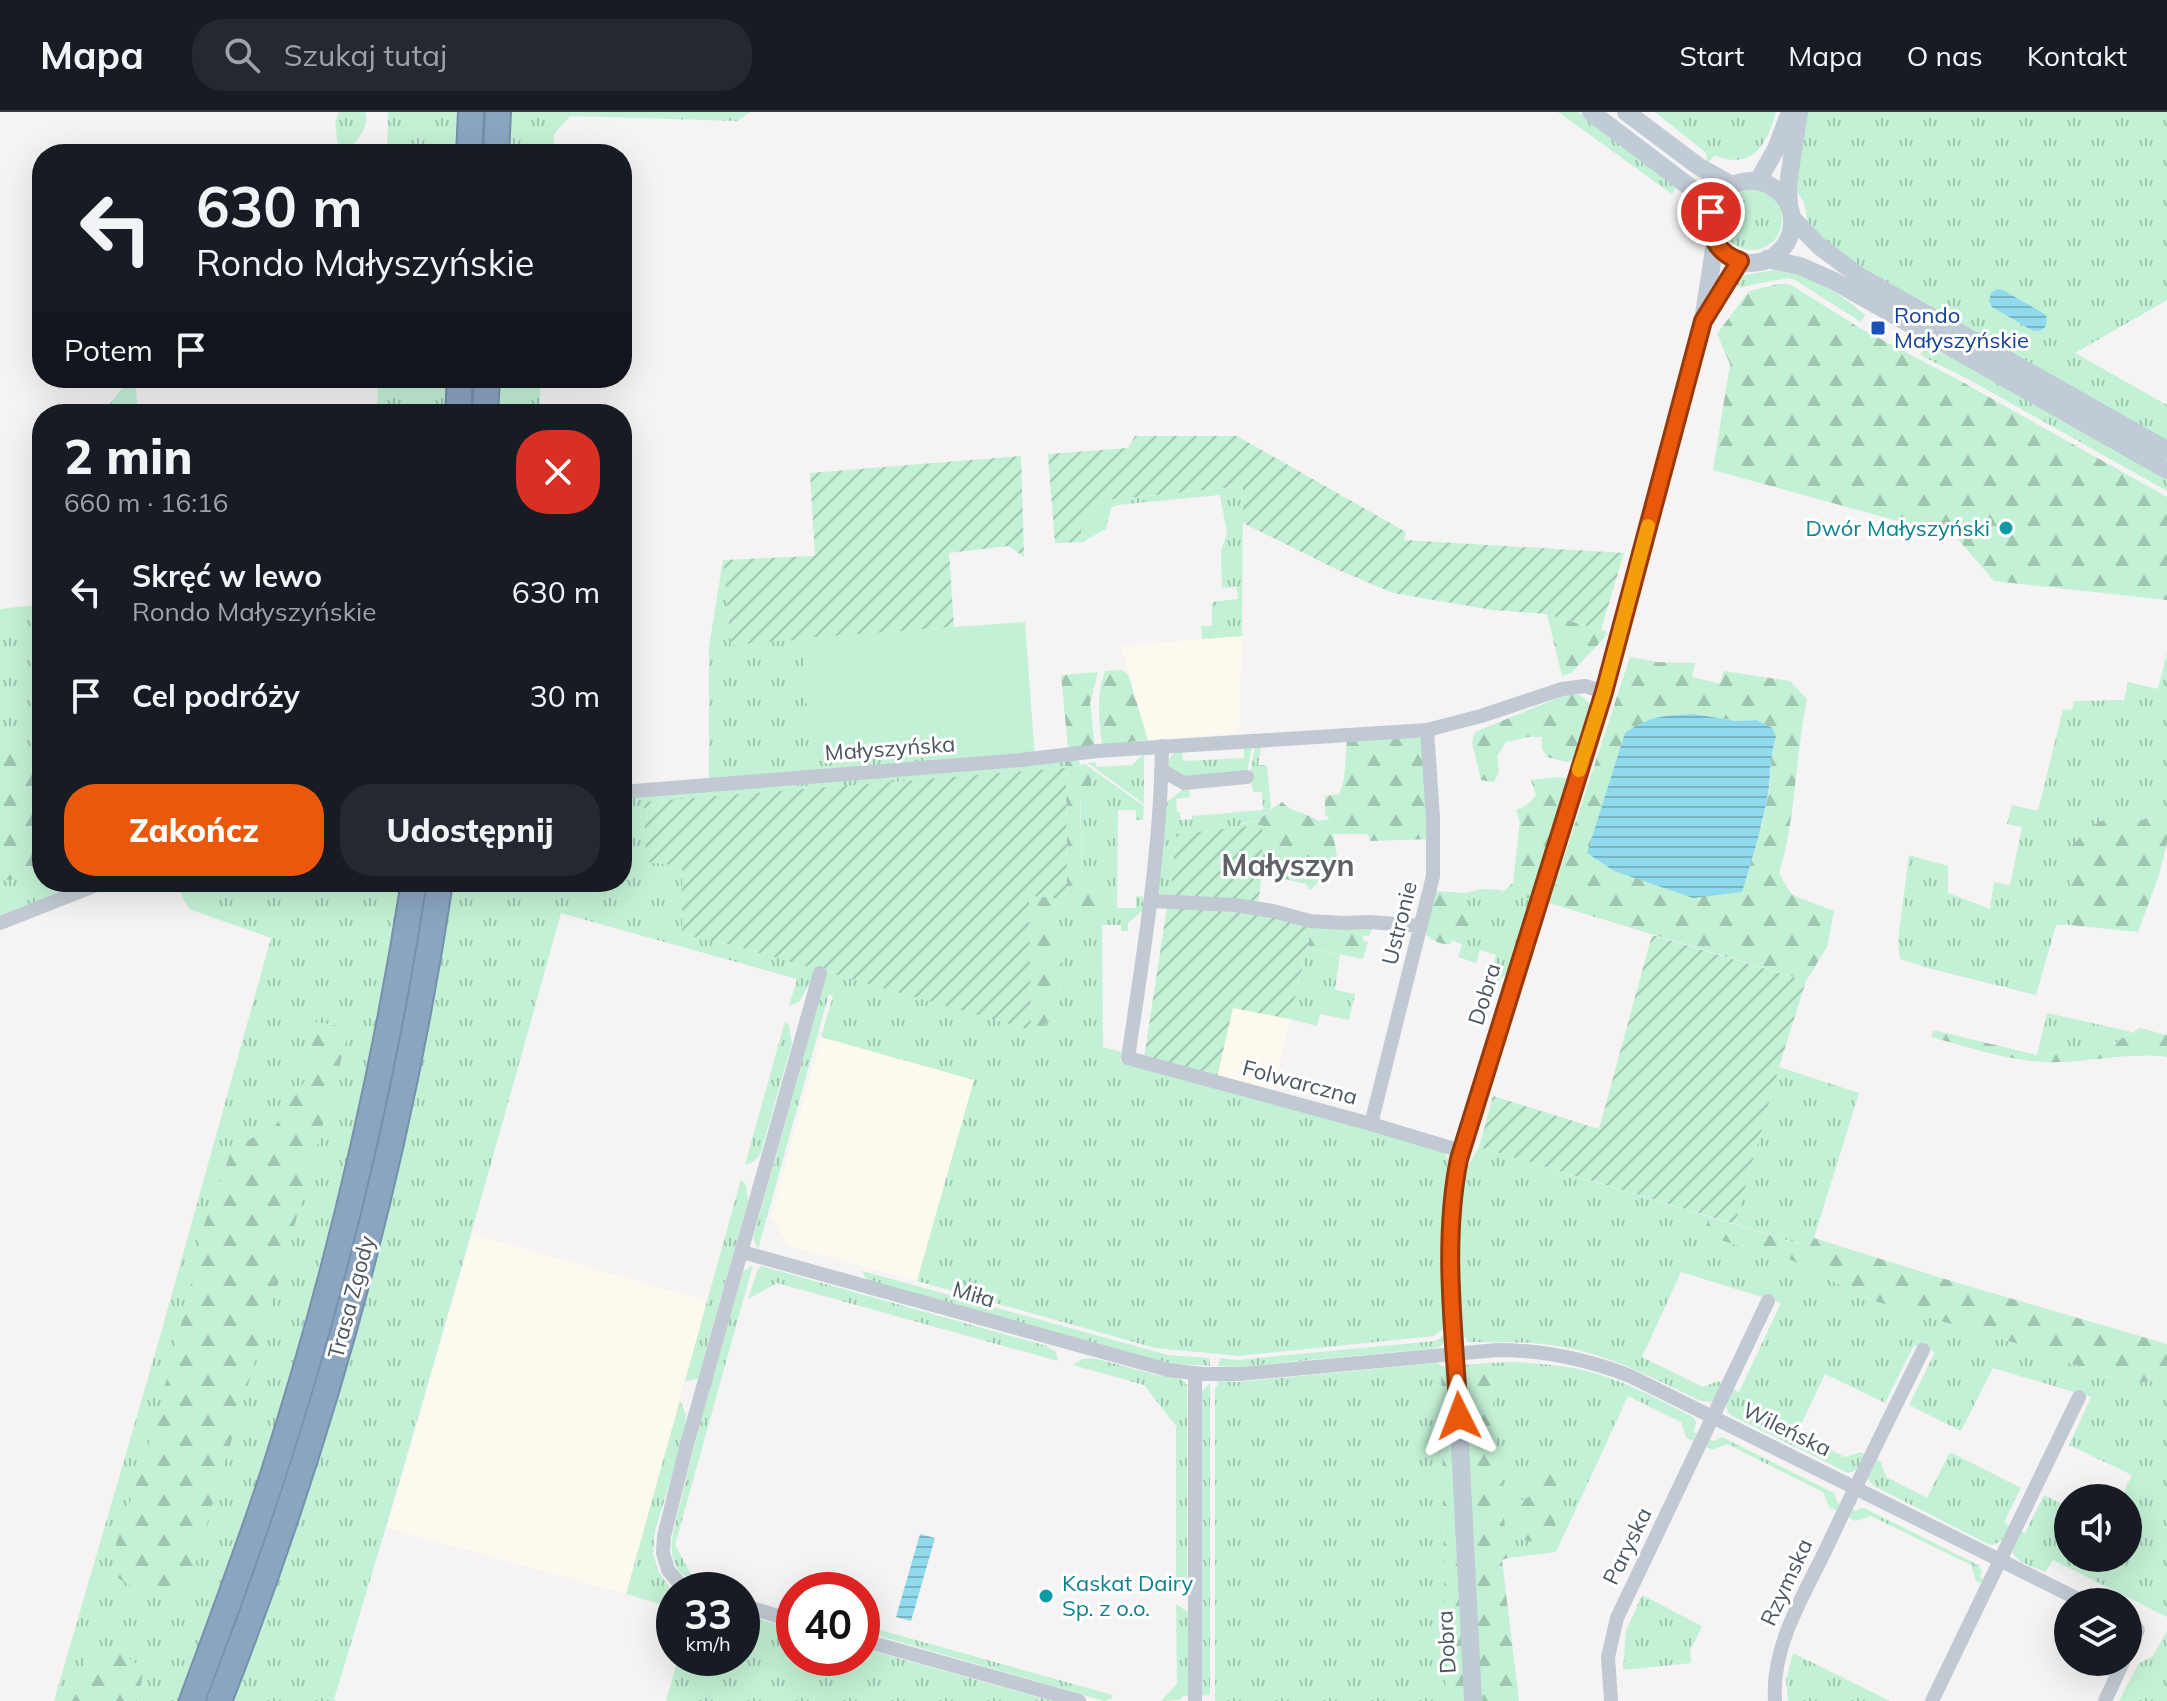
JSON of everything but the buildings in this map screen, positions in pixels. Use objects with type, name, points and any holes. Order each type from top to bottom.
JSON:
[{"type":"highway","points":[[469,144],[471,112]]},
{"type":"highway","points":[[496,144],[498,112]]},
{"type":"highway","name":"Trasa Zgody","points":[[192,1701],[274,1471],[345,1223],[374,1097],[412,892]]},
{"type":"highway","name":"Trasa Zgody","points":[[219,1701],[278,1539],[339,1345],[400,1101],[438,892]]},
{"type":"street","points":[[1591,112],[1691,188],[1702,202],[1715,243],[1726,255],[1754,263],[1778,253],[1791,231],[1788,184],[1799,112]]},
{"type":"street","points":[[1626,112],[1698,166],[1732,185]]},
{"type":"street","points":[[1758,181],[1776,149],[1790,112]]},
{"type":"street","points":[[1710,224],[1715,201],[1732,185],[1758,181],[1771,186],[1782,194],[1790,212],[1819,246],[1859,276],[2167,450]]},
{"type":"street","name":"Dobra","points":[[1473,1701],[1450,1225],[1454,1181],[1604,692],[1703,321],[1715,243]]},
{"type":"street","points":[[1767,259],[1800,266],[1834,281],[2167,470]]},
{"type":"street","name":"Dobra","points":[[1703,321],[1740,261]]},
{"type":"street","name":"Małyszyńska","points":[[632,791],[1162,746],[1427,730],[1562,689],[1585,686],[1604,692]]},
{"type":"street","name":"Ustronie","points":[[1371,1124],[1433,876],[1427,730]]},
{"type":"street","points":[[1162,746],[1162,791],[1151,901],[1235,905],[1310,921],[1421,926]]},
{"type":"street","points":[[1161,770],[1184,783],[1247,777]]},
{"type":"street","points":[[0,923],[79,892]]},
{"type":"street","name":"Folwarczna","points":[[1151,901],[1128,1058],[1461,1151]]},
{"type":"street","points":[[670,1572],[662,1544],[687,1444],[820,973]]},
{"type":"street","name":"Miła","points":[[742,1252],[1168,1370],[1240,1374],[1456,1353]]},
{"type":"street","name":"Paryska","points":[[1611,1701],[1608,1657],[1617,1618],[1768,1301]]},
{"type":"street","name":"Wileńska","points":[[1456,1353],[1517,1350],[1557,1354],[1582,1359],[1630,1376],[2057,1588]]},
{"type":"street","name":"Rzymska","points":[[1775,1701],[1777,1669],[1785,1635],[1923,1350]]},
{"type":"street","points":[[1195,1373],[1195,1701]]},
{"type":"street","points":[[1932,1701],[2079,1397]]},
{"type":"street","points":[[880,1645],[1079,1701]]},
{"type":"street","points":[[2105,1701],[2117,1676]]},
{"type":"shaded area","points":[[1242,636],[1239,733],[1148,740],[1121,646]]},
{"type":"shaded area","points":[[1233,1008],[1290,1019],[1274,1090],[1217,1077]]},
{"type":"shaded area","points":[[821,1037],[974,1080],[917,1281],[788,1246],[771,1217]]},
{"type":"shaded area","points":[[472,1234],[707,1301],[626,1594],[387,1528]]},
{"type":"green space","points":[[339,112],[365,112],[366,124],[353,144],[338,144],[335,123]]},
{"type":"green space","points":[[388,112],[750,112],[737,121],[570,116],[554,134],[554,144],[387,144]]},
{"type":"green space","points":[[1558,112],[1578,112],[1677,186],[1672,194]]},
{"type":"green space","points":[[1655,112],[1776,112],[1763,144],[1752,155],[1735,160],[1715,156],[1707,163],[1706,153]]},
{"type":"green space","points":[[1805,112],[2167,112],[2167,300],[2075,353],[2167,405],[2167,441],[1863,270],[1831,247],[1807,221],[1805,205],[1793,183]]},
{"type":"green space","points":[[1752,190],[1773,199],[1782,220],[1773,241],[1752,250],[1731,241],[1722,220],[1731,199]]},
{"type":"green space","points":[[1774,270],[1811,279],[1865,315],[1861,322],[1788,278],[1741,287],[1732,282],[1745,275]]},
{"type":"green space","points":[[1779,284],[1793,286],[1858,327],[2167,497],[2167,600],[1994,581],[1956,537],[1713,470],[1730,364],[1717,334],[1749,291]]},
{"type":"green space","points":[[1924,348],[1965,364],[2167,478],[2167,491],[1920,355]]},
{"type":"green space","points":[[122,388],[136,388],[137,404],[110,404]]},
{"type":"green space","points":[[378,388],[540,388],[540,404],[377,404]]},
{"type":"green space","points":[[1135,436],[1237,436],[1406,532],[1404,540],[1624,553],[1601,630],[1547,614],[1493,610],[1393,593],[1243,523],[1243,486],[1107,500],[1081,530],[1082,542],[1055,543],[1048,454],[1128,448]]},
{"type":"green space","points":[[1021,456],[1024,557],[1009,546],[949,553],[954,627],[731,645],[723,560],[815,556],[810,473]]},
{"type":"green space","points":[[1243,486],[1242,636],[1202,639],[1201,626],[1212,626],[1212,602],[1238,599],[1237,587],[1222,588],[1221,551],[1227,533],[1220,495],[1117,505],[1111,508],[1106,529],[1082,542],[1081,530],[1107,500]]},
{"type":"green space","points":[[723,560],[731,645],[802,638],[811,761],[1034,745],[1035,752],[709,780],[709,647]]},
{"type":"green space","points":[[32,605],[32,892],[63,892],[0,915],[0,609]]},
{"type":"green space","points":[[1547,614],[1607,632],[1571,673],[1562,676]]},
{"type":"green space","points":[[1025,622],[1034,745],[811,761],[802,638]]},
{"type":"green space","points":[[2167,653],[2167,812],[2134,821],[2100,821],[2064,854],[2073,899],[2070,925],[2056,925],[2036,995],[1900,959],[1898,940],[1909,855],[1948,866],[1948,893],[1990,909],[1994,882],[2010,885],[2022,827],[2007,824],[2012,805],[2038,811],[2063,709],[2072,710],[2074,701],[2124,700],[2128,682],[2158,689]]},
{"type":"green space","points":[[1630,657],[1657,662],[1695,663],[1692,677],[1720,684],[1724,671],[1790,681],[1807,699],[1789,831],[1779,874],[1792,895],[1834,911],[1827,947],[1806,981],[1549,903]],"holes":[[[1693,714],[1737,721],[1757,720],[1776,737],[1771,750],[1770,784],[1762,827],[1588,853],[1626,733],[1650,720],[1674,715]]]},
{"type":"green space","points":[[1121,670],[1128,674],[1148,740],[1102,745],[1099,707],[1102,680],[1105,671]]},
{"type":"green space","points":[[1098,672],[1090,703],[1095,746],[1068,748],[1061,675]]},
{"type":"green space","points":[[1575,693],[1591,705],[1576,759],[1567,762],[1547,757],[1542,749],[1542,737],[1528,737],[1506,742],[1497,756],[1499,772],[1494,782],[1481,780],[1472,742],[1475,732]]},
{"type":"green space","points":[[0,727],[32,765],[32,877],[0,881],[0,830],[5,820],[0,819]]},
{"type":"green space","points":[[1422,737],[1430,839],[1370,841],[1368,834],[1333,834],[1337,856],[1310,890],[1306,884],[1262,874],[1262,825],[1238,828],[1282,802],[1318,821],[1330,819],[1325,815],[1325,796],[1339,794],[1341,789],[1347,741]]},
{"type":"green space","points":[[1252,747],[1247,774],[1183,780],[1167,767],[1172,756],[1182,751],[1183,761],[1244,758],[1244,748]]},
{"type":"green space","points":[[1255,747],[1261,747],[1258,765],[1267,765],[1271,809],[1259,819],[1243,823],[1238,828],[1176,834],[1170,898],[1154,897],[1163,806],[1187,785],[1190,797],[1176,799],[1181,820],[1192,819],[1192,816],[1263,810],[1262,792],[1253,792],[1250,773]]},
{"type":"green space","points":[[1144,754],[1144,804],[1088,763],[1096,762],[1096,767],[1132,765]]},
{"type":"green space","points":[[1078,759],[1090,778],[1080,801],[1082,878],[1090,892],[1117,903],[1117,908],[1090,917],[1066,903],[1060,903],[1055,910],[1062,960],[1060,1000],[1040,1032],[1031,1030],[1029,896],[1065,898],[1066,760]]},
{"type":"green space","points":[[1066,760],[1066,768],[646,862],[682,865],[683,934],[1040,1032],[1060,1000],[1062,960],[1055,910],[1060,903],[1066,903],[1090,917],[1117,908],[1136,908],[1136,896],[1143,897],[1143,910],[1128,923],[1128,931],[1121,931],[1121,925],[1102,925],[1103,1047],[1122,1052],[1120,1061],[1366,1128],[1444,1153],[1450,1162],[1442,1223],[1441,1269],[1448,1325],[1434,1336],[1239,1356],[1155,1348],[917,1281],[974,1080],[821,1037],[833,996],[829,994],[758,1249],[753,1238],[823,987],[810,983],[799,1002],[789,1006],[797,979],[561,913],[450,1307],[334,1699],[336,1701],[54,1701],[271,938],[189,909],[180,892],[632,892],[632,797]]},
{"type":"green space","points":[[1085,764],[1144,806],[1143,820],[1136,820],[1136,810],[1118,810],[1117,903],[1090,892],[1082,878],[1080,765]]},
{"type":"green space","points":[[1066,768],[1065,899],[1029,896],[1031,1030],[735,946],[682,934],[682,866],[646,862],[644,802]]},
{"type":"green space","points":[[1561,777],[1570,780],[1533,898],[1496,897],[1513,883],[1520,822],[1516,810],[1527,805],[1536,795],[1531,780]]},
{"type":"green space","points":[[2167,812],[2167,843],[2138,932],[2070,925],[2073,899],[2064,854],[2100,821],[2134,821]]},
{"type":"green space","points":[[1262,825],[1262,874],[1258,903],[1170,898],[1176,834]]},
{"type":"green space","points":[[1481,889],[1503,890],[1497,896],[1533,898],[1509,972],[1496,983],[1488,981],[1496,955],[1480,950],[1476,963],[1458,957],[1462,944],[1451,940],[1463,936],[1477,938],[1463,910],[1466,893]]},
{"type":"green space","points":[[1433,891],[1466,893],[1463,910],[1475,915],[1479,927],[1477,939],[1463,936],[1446,944],[1436,942],[1424,933]]},
{"type":"green space","points":[[1167,907],[1255,912],[1312,926],[1290,1019],[1233,1008],[1217,1077],[1144,1058]]},
{"type":"green space","points":[[1312,926],[1372,929],[1369,936],[1364,935],[1362,940],[1368,942],[1363,959],[1307,948]]},
{"type":"green space","points":[[1652,935],[1806,981],[1735,1224],[1479,1147],[1493,1096],[1599,1129]]},
{"type":"green space","points":[[1307,948],[1340,955],[1335,990],[1355,994],[1349,1020],[1320,1014],[1317,1026],[1290,1019]]},
{"type":"green space","points":[[2047,1013],[2132,1032],[2113,1044],[2037,1055]]},
{"type":"green space","points":[[785,1021],[789,1025],[792,1043],[760,1155],[745,1165]]},
{"type":"green space","points":[[316,1022],[350,1028],[189,1584],[167,1589],[137,1589],[116,1577],[112,1556],[153,1431],[203,1228],[232,1149],[276,1125],[306,1079]]},
{"type":"green space","points":[[2140,1028],[2167,1035],[2167,1057],[2044,1062],[1995,1054],[1931,1037],[1933,1030],[2037,1055],[2113,1044]]},
{"type":"green space","points":[[1779,1067],[1859,1093],[1809,1247],[1735,1224]]},
{"type":"green space","points":[[1479,1147],[1710,1217],[1702,1235],[1791,1260],[1871,1300],[2018,1344],[2128,1384],[2167,1379],[2167,1617],[2142,1604],[2142,1588],[2109,1588],[2077,1572],[2142,1572],[2142,1484],[2128,1484],[2132,1475],[2069,1445],[2091,1397],[1993,1368],[1961,1431],[1909,1405],[1935,1352],[1914,1345],[1885,1403],[1825,1374],[1797,1433],[1845,1457],[1861,1452],[1866,1455],[1857,1469],[1848,1473],[1732,1416],[1727,1410],[1726,1403],[1732,1389],[1739,1392],[1781,1303],[1681,1272],[1642,1357],[1703,1387],[1718,1381],[1723,1384],[1712,1402],[1701,1401],[1647,1375],[1571,1348],[1531,1343],[1470,1342],[1463,1336],[1458,1234],[1465,1171]]},
{"type":"green space","points":[[741,1179],[746,1185],[748,1201],[698,1379],[685,1381]]},
{"type":"green space","points":[[1710,1217],[1809,1247],[1814,1238],[2167,1344],[2167,1379],[2128,1384],[2018,1344],[1871,1300],[1791,1260],[1702,1235]]},
{"type":"green space","points":[[753,1265],[675,1545],[690,1572],[680,1572],[672,1554],[674,1529],[743,1272]]},
{"type":"green space","points":[[761,1266],[1047,1346],[1056,1352],[1058,1361],[777,1283],[748,1299]]},
{"type":"green space","points":[[862,1271],[1168,1355],[1209,1358],[1210,1366],[1168,1363],[871,1282]]},
{"type":"green space","points":[[1448,1333],[1445,1342],[1437,1348],[1237,1367],[1218,1366],[1220,1358],[1237,1360],[1435,1341]]},
{"type":"green space","points":[[1093,1358],[1176,1377],[1187,1386],[1187,1586],[1176,1589],[1176,1426],[1144,1385],[1073,1365],[1082,1359]]},
{"type":"green space","points":[[1518,1362],[1576,1369],[1620,1382],[1693,1417],[1696,1422],[1694,1432],[1698,1434],[1694,1441],[1686,1437],[1681,1422],[1628,1396],[1556,1552],[1508,1558],[1489,1363]]},
{"type":"green space","points":[[1436,1363],[1445,1367],[1441,1368],[1446,1701],[1215,1701],[1217,1381],[1239,1382]]},
{"type":"green space","points":[[1489,1363],[1508,1558],[1502,1560],[1519,1701],[1446,1701],[1441,1367]]},
{"type":"green space","points":[[1210,1383],[1210,1695],[1201,1696],[1202,1392]]},
{"type":"green space","points":[[680,1400],[686,1415],[685,1431],[655,1531],[653,1554],[659,1572],[656,1572],[656,1603],[626,1594]]},
{"type":"green space","points":[[1722,1437],[1834,1493],[1840,1504],[1837,1511],[1829,1507],[1823,1492],[1727,1444],[1712,1450],[1705,1446],[1709,1439],[1714,1441]]},
{"type":"green space","points":[[1950,1452],[2021,1488],[2004,1522],[2009,1526],[2008,1530],[1997,1543],[1990,1545],[1874,1486],[1867,1478],[1875,1459],[1881,1462],[1886,1477],[1927,1498]]},
{"type":"green space","points":[[1538,1457],[1558,1463],[1569,1474],[1565,1483],[1538,1487]]},
{"type":"green space","points":[[1512,1495],[1523,1500],[1532,1495],[1550,1507],[1556,1527],[1553,1535],[1540,1543],[1522,1540],[1513,1518]]},
{"type":"green space","points":[[2044,1495],[2054,1500],[2054,1560],[2045,1572],[2016,1558],[2012,1550],[2018,1530],[2025,1533]]},
{"type":"green space","points":[[1860,1508],[1978,1565],[1982,1571],[1980,1577],[1984,1579],[1982,1583],[1976,1581],[1971,1565],[1871,1516],[1855,1521],[1848,1517],[1852,1509],[1856,1511]]},
{"type":"green space","points":[[1642,1595],[1702,1626],[1690,1651],[1691,1663],[1623,1670],[1626,1631]]},
{"type":"green space","points":[[1176,1604],[1188,1612],[1188,1696],[1180,1700],[1161,1701],[1177,1684]]},
{"type":"green space","points":[[760,1619],[776,1624],[776,1676],[880,1676],[880,1653],[1052,1701],[666,1701],[673,1676],[760,1676]]},
{"type":"green space","points":[[880,1630],[1113,1695],[1104,1701],[880,1636]]},
{"type":"green space","points":[[2167,1631],[2167,1701],[2119,1701],[2132,1676],[2142,1676],[2142,1662],[2153,1656]]},
{"type":"green space","points":[[116,1650],[141,1670],[142,1682],[136,1701],[71,1701],[86,1660]]},
{"type":"green space","points":[[1793,1653],[1890,1701],[1788,1701],[1786,1680]]},
{"type":"water","points":[[1997,289],[2046,315],[2045,328],[2033,331],[1992,307],[1989,301],[1991,293]]},
{"type":"water","points":[[1693,714],[1737,721],[1757,720],[1772,728],[1776,737],[1766,806],[1742,892],[1693,898],[1614,871],[1587,853],[1625,733],[1658,718]]},
{"type":"water","points":[[920,1534],[935,1538],[911,1621],[896,1617]]},
{"type":"slow traffic","points":[[1579,770],[1604,692],[1648,526]]},
{"type":"place","name":"Rondo Małyszyńskie","points":[[1878,328]]},
{"type":"place","name":"Dwór Małyszyński","points":[[2006,528]]},
{"type":"place","name":"Kaskat Dairy Sp. z o.o.","points":[[1046,1596]]},
{"type":"district","name":"Małyszyn","points":[[1288,865]]},
{"type":"route","points":[[1459,1416],[1450,1247],[1454,1181],[1525,940],[1604,692],[1703,321],[1740,261],[1726,255],[1715,243],[1711,234],[1711,212]]}]
